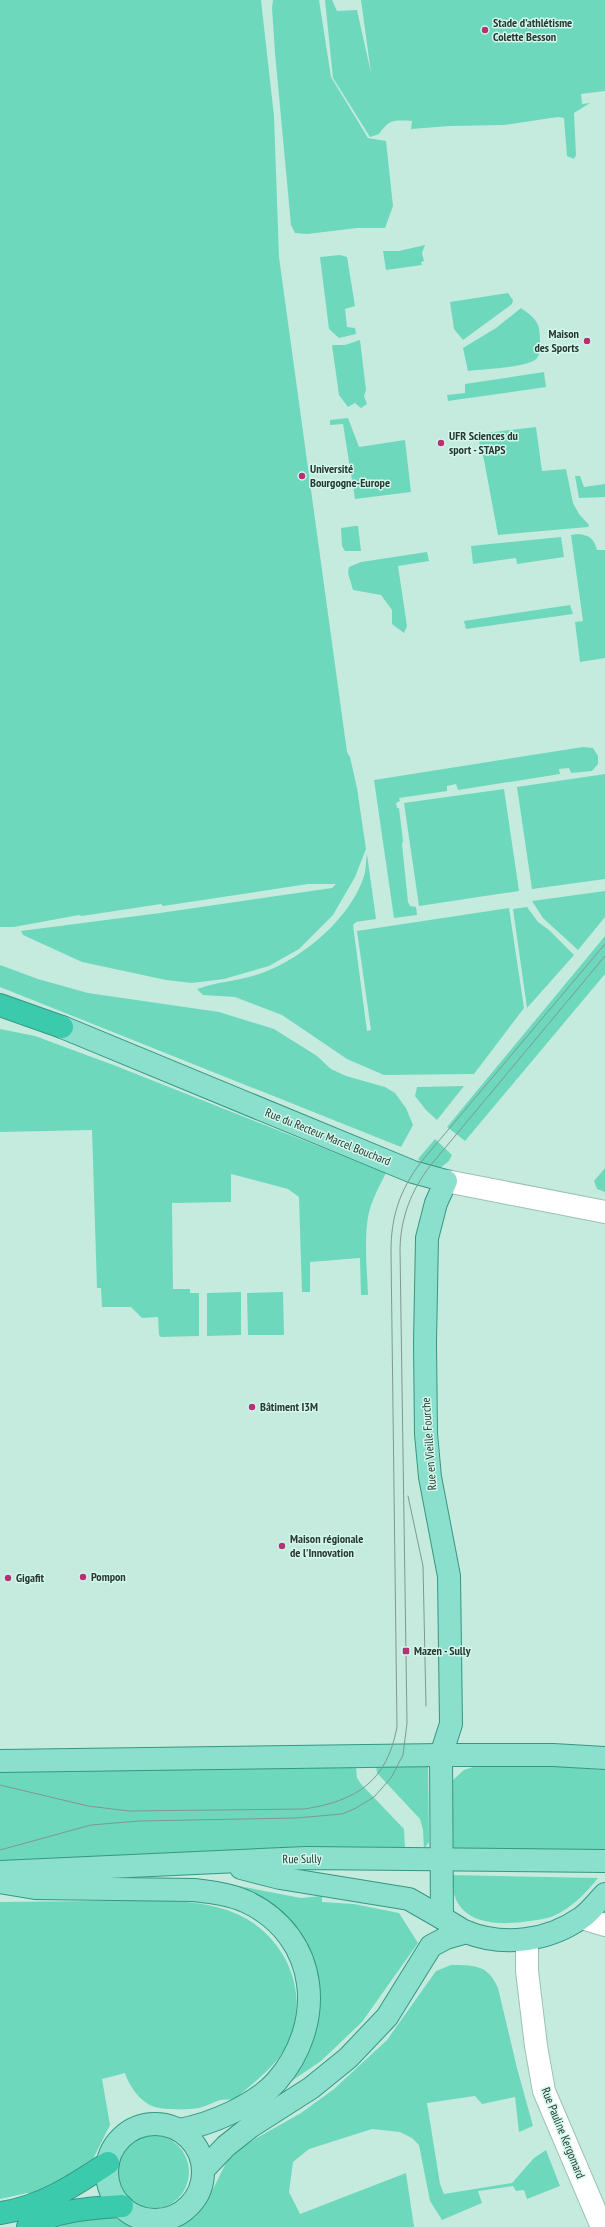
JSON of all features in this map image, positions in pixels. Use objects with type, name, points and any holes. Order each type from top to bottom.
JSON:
[{"type":"highway","points":[[0,1005],[62,1027]]},
{"type":"highway","points":[[0,1016],[62,1027]]},
{"type":"highway","points":[[0,2213],[28,2206],[57,2194],[87,2179],[108,2163]]},
{"type":"highway","points":[[28,2227],[68,2212],[89,2208],[122,2206]]},
{"type":"main road","name":"Rue du Recteur Marcel Bouchard","points":[[62,1027],[414,1172],[446,1181]]},
{"type":"main road","name":"Rue en Vieille Fourche","points":[[441,1754],[452,1724],[449,1576],[430,1477],[426,1434],[425,1343],[427,1238],[436,1203],[446,1181]]},
{"type":"main road","points":[[0,1761],[441,1754],[553,1754],[605,1758]]},
{"type":"main road","points":[[441,1754],[442,1918]]},
{"type":"main road","name":"Rue Sully","points":[[0,1872],[306,1858],[605,1861]]},
{"type":"main road","points":[[216,1862],[280,1878],[409,1899],[466,1932],[498,1939],[527,1940],[557,1932],[582,1918],[605,1894]]},
{"type":"main road","points":[[0,1882],[35,1888],[194,1890],[212,1892],[246,1902],[262,1910],[288,1933],[302,1961],[310,1990],[306,2025],[292,2060],[275,2083],[236,2110],[196,2126],[179,2130]]},
{"type":"main road","points":[[204,2169],[226,2146],[250,2127],[311,2088],[342,2063],[387,2017],[430,1946],[446,1938],[466,1932]]},
{"type":"main road","points":[[162,2124],[179,2130],[196,2146],[201,2157],[204,2169],[198,2194],[191,2204],[175,2215],[157,2220],[144,2219],[132,2214],[122,2206],[109,2186],[108,2163],[112,2150],[120,2138],[131,2130],[145,2125],[162,2124]]},
{"type":"street","name":"Rue du Recteur Marcel Bouchard","points":[[446,1181],[605,1212]]},
{"type":"street","points":[[582,1918],[605,1925]]},
{"type":"street","name":"Rue Pauline Kergomard","points":[[527,1940],[527,1971],[536,2046],[544,2091],[602,2227]]},
{"type":"green space","points":[[0,0],[261,0],[274,116],[279,257],[347,752],[350,757],[357,788],[366,849],[355,877],[333,915],[299,949],[269,966],[224,979],[192,983],[166,980],[82,962],[23,935],[21,931],[160,913],[332,888],[336,884],[308,884],[163,906],[161,904],[82,916],[79,915],[14,927],[0,927]]},
{"type":"green space","points":[[273,0],[319,0],[331,77],[368,138],[386,141],[393,206],[385,228],[357,228],[307,234],[295,233],[291,225],[275,53],[272,8]]},
{"type":"green space","name":"Stade d'athlétisme Colette Besson","points":[[325,0],[332,0],[337,11],[357,10],[371,73],[361,0],[605,0],[605,91],[581,94],[582,104],[590,103],[574,113],[576,155],[574,159],[567,156],[564,118],[558,117],[504,125],[450,126],[411,129],[412,121],[396,121],[389,123],[379,134],[370,137],[333,78]]},
{"type":"green space","points":[[425,245],[422,253],[424,261],[421,262],[422,265],[386,270],[383,251],[399,251]]},
{"type":"green space","points":[[340,255],[347,257],[355,306],[345,309],[347,327],[355,328],[356,334],[339,338],[329,329],[320,257]]},
{"type":"green space","points":[[508,293],[513,300],[512,304],[463,340],[454,329],[450,302]]},
{"type":"green space","points":[[521,308],[534,318],[538,325],[540,334],[540,348],[537,358],[522,365],[468,371],[463,348],[496,328]]},
{"type":"green space","points":[[360,340],[366,390],[364,396],[367,404],[361,408],[355,403],[348,407],[339,395],[332,345],[345,345]]},
{"type":"green space","points":[[544,372],[546,387],[448,401],[447,395],[465,393],[465,384]]},
{"type":"green space","points":[[348,418],[359,447],[405,440],[411,492],[355,499],[343,424],[330,425],[330,420]]},
{"type":"green space","points":[[536,427],[542,471],[566,469],[573,503],[579,514],[589,525],[588,527],[498,535],[484,460],[477,434]]},
{"type":"green space","points":[[575,476],[580,476],[584,487],[605,484],[605,497],[579,498]]},
{"type":"green space","points":[[358,526],[361,551],[345,551],[342,546],[341,528]]},
{"type":"green space","points":[[571,535],[586,535],[591,538],[597,550],[605,550],[605,658],[580,662],[575,622],[583,621]]},
{"type":"green space","points":[[561,537],[564,557],[517,564],[516,558],[473,564],[471,546]]},
{"type":"green space","points":[[427,552],[429,561],[398,566],[407,626],[404,633],[392,624],[392,610],[381,595],[353,590],[348,573],[349,567],[361,562]]},
{"type":"green space","points":[[570,605],[573,614],[466,629],[464,621]]},
{"type":"green space","points":[[583,747],[593,748],[598,756],[598,764],[592,771],[571,773],[569,768],[559,769],[560,774],[458,790],[456,784],[447,786],[447,791],[399,798],[400,801],[396,803],[397,808],[399,808],[403,841],[402,844],[408,902],[410,906],[416,907],[417,915],[394,918],[374,780]]},
{"type":"green space","points":[[605,774],[605,879],[532,889],[517,787]]},
{"type":"green space","points":[[504,789],[519,891],[419,906],[404,803]]},
{"type":"green space","points":[[367,854],[376,919],[356,922],[353,925],[367,1031],[371,1030],[357,931],[509,908],[524,1008],[474,1074],[384,1075],[347,1059],[282,1015],[235,997],[203,995],[197,989],[241,979],[273,969],[306,949],[337,921],[349,905],[359,889],[365,872]]},
{"type":"green space","points":[[605,891],[605,917],[578,950],[543,918],[532,901]]},
{"type":"green space","points":[[527,907],[538,922],[549,930],[574,955],[527,1008],[513,909]]},
{"type":"green space","points":[[605,936],[605,974],[465,1141],[447,1127]]},
{"type":"green space","points":[[0,965],[38,979],[88,993],[219,1012],[274,1029],[317,1056],[331,1069],[346,1076],[385,1087],[395,1093],[406,1108],[413,1125],[401,1147],[0,987]]},
{"type":"green space","points":[[0,1029],[35,1036],[116,1066],[386,1173],[373,1200],[368,1217],[366,1246],[368,1295],[361,1295],[360,1258],[310,1262],[310,1292],[302,1292],[299,1197],[288,1189],[231,1174],[231,1202],[172,1203],[173,1289],[190,1289],[190,1293],[199,1293],[199,1336],[161,1337],[159,1335],[158,1317],[142,1318],[131,1307],[102,1307],[101,1288],[97,1288],[92,1130],[0,1132]]},
{"type":"green space","points":[[464,1086],[437,1120],[426,1110],[415,1096],[417,1087]]},
{"type":"green space","points":[[435,1139],[452,1155],[449,1161],[440,1168],[423,1164],[418,1159]]},
{"type":"green space","points":[[605,1168],[605,1192],[597,1189],[594,1181]]},
{"type":"green space","points":[[241,1292],[241,1335],[207,1336],[207,1293]]},
{"type":"green space","points":[[283,1292],[284,1335],[248,1335],[247,1293]]},
{"type":"green space","points":[[509,1763],[605,1770],[605,1852],[451,1853],[451,1791],[453,1780],[464,1770],[476,1766]]},
{"type":"green space","points":[[376,1765],[426,1765],[428,1767],[429,1842],[424,1849],[423,1830],[420,1819],[377,1773]]},
{"type":"green space","points":[[356,1766],[357,1778],[361,1784],[404,1829],[405,1849],[0,1863],[0,1771]]},
{"type":"green space","points":[[452,1875],[598,1878],[577,1900],[558,1914],[551,1917],[516,1923],[502,1923],[488,1922],[476,1918],[466,1912],[458,1903],[453,1891]]},
{"type":"green space","points":[[223,1883],[301,1898],[322,1896],[322,1902],[354,1904],[399,1913],[418,1943],[362,2022],[321,2061],[293,2080],[306,2056],[315,2029],[319,2007],[253,1896]]},
{"type":"green space","points":[[166,1901],[203,1904],[237,1914],[254,1924],[269,1936],[281,1951],[290,1968],[295,1986],[297,2005],[294,2024],[288,2043],[278,2059],[264,2074],[234,2100],[223,2100],[195,2109],[164,2109],[150,2105],[140,2098],[129,2083],[125,2073],[102,2079],[110,2125],[89,2167],[35,2194],[27,2193],[0,2199],[0,1902]]},
{"type":"green space","points":[[451,1965],[467,1965],[480,1968],[494,1980],[498,1988],[517,2068],[533,2126],[519,2132],[515,2097],[482,2104],[475,2096],[427,2103],[440,2184],[444,2194],[512,2183],[534,2158],[546,2150],[560,2186],[527,2199],[524,2190],[516,2191],[513,2186],[478,2191],[482,2203],[442,2220],[430,2201],[419,2145],[412,2138],[400,2132],[372,2129],[309,2149],[293,2162],[289,2192],[300,2214],[406,2173],[414,2227],[179,2227],[195,2217],[205,2205],[227,2161],[248,2143],[301,2113],[334,2089],[387,2040],[436,1971]]},
{"type":"green space","points":[[152,2135],[166,2138],[178,2146],[186,2158],[189,2172],[186,2186],[178,2198],[166,2206],[152,2209],[138,2206],[126,2198],[118,2186],[115,2172],[118,2158],[126,2146],[138,2138]]},
{"type":"green space","points":[[107,2215],[138,2227],[60,2227],[70,2223]]},
{"type":"tram line","points":[[0,1785],[88,1806],[129,1811],[304,1809],[323,1805],[354,1794],[367,1785],[377,1775],[386,1761],[397,1727],[391,1238],[398,1204],[407,1183],[421,1162],[605,944]]},
{"type":"tram line","points":[[0,1850],[91,1825],[139,1821],[296,1818],[342,1814],[356,1808],[374,1797],[391,1778],[403,1755],[407,1723],[400,1248],[402,1226],[412,1195],[423,1175],[605,956]]},
{"type":"tram line","points":[[408,1496],[423,1566],[426,1706]]},
{"type":"place","name":"Stade d'athlétisme Colette Besson","points":[[485,30]]},
{"type":"place","name":"Maison des Sports","points":[[587,341]]},
{"type":"place","name":"UFR Sciences du sport - STAPS","points":[[441,443]]},
{"type":"place","name":"Université Bourgogne-Europe","points":[[302,476]]},
{"type":"place","name":"Bâtiment I3M","points":[[252,1407]]},
{"type":"place","name":"Maison régionale de l'Innovation","points":[[282,1546]]},
{"type":"place","name":"Pompon","points":[[83,1577]]},
{"type":"place","name":"Gigafit","points":[[8,1578]]},
{"type":"place","name":"Mazen - Sully","points":[[406,1651]]}]
